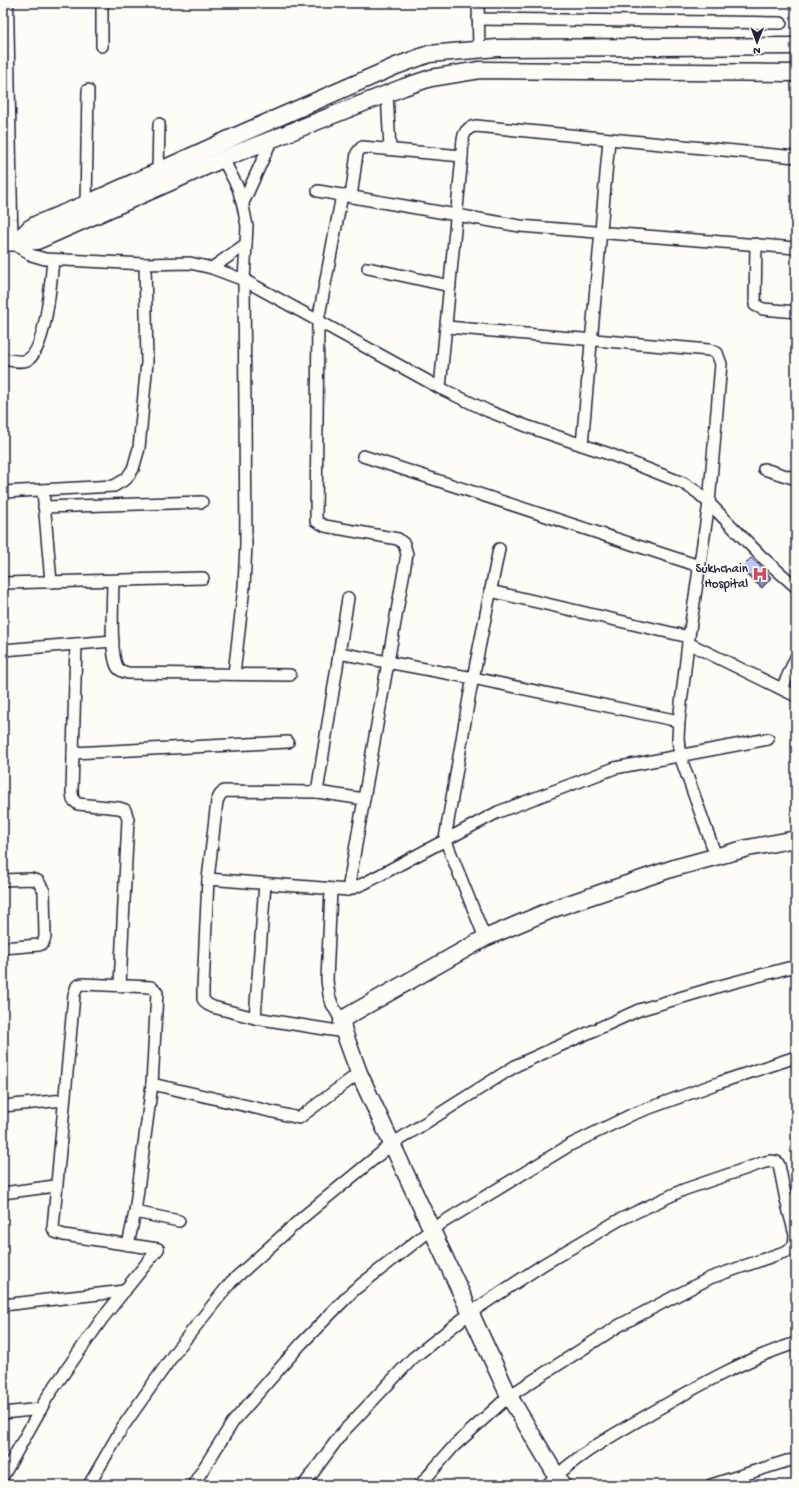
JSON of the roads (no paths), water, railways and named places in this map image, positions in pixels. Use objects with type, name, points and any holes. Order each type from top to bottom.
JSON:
[{"type":"street","points":[[5,3],[5,124],[10,242]]},
{"type":"street","points":[[102,3],[102,46]]},
{"type":"street","points":[[478,3],[479,50]]},
{"type":"street","points":[[478,19],[780,23]]},
{"type":"street","points":[[10,242],[37,224],[86,204],[396,66],[429,54],[513,48],[796,46]]},
{"type":"street","points":[[425,56],[431,78]]},
{"type":"street","points":[[396,66],[404,87]]},
{"type":"street","points":[[10,242],[37,241],[223,159],[387,93],[431,78],[480,70],[796,73]]},
{"type":"street","points":[[86,204],[88,90]]},
{"type":"street","points":[[387,93],[390,148]]},
{"type":"street","points":[[158,171],[159,124]]},
{"type":"street","points":[[440,388],[462,156],[466,130],[469,127],[476,126],[609,140],[796,156]]},
{"type":"street","points":[[243,203],[272,139]]},
{"type":"street","points":[[582,445],[609,140]]},
{"type":"street","points":[[348,890],[407,554],[404,544],[398,538],[325,526],[316,521],[318,321],[358,149],[365,147],[390,148],[462,156]]},
{"type":"street","points":[[223,159],[238,188],[243,203],[246,226],[244,280],[246,544],[244,587],[234,674]]},
{"type":"street","points":[[318,191],[520,226],[796,248]]},
{"type":"street","points":[[10,242],[31,255],[45,259],[145,264],[190,264],[212,268],[244,280],[440,388],[488,411],[612,455],[682,483],[697,492],[761,556],[796,587]]},
{"type":"street","points":[[212,268],[246,244]]},
{"type":"street","points":[[756,244],[755,305],[763,309],[796,312]]},
{"type":"street","points":[[3,359],[26,361],[36,350],[42,338],[46,319],[53,260]]},
{"type":"street","points":[[3,492],[114,486],[126,479],[133,469],[139,448],[147,362],[145,264]]},
{"type":"street","points":[[368,268],[450,286]]},
{"type":"street","points":[[446,327],[709,350],[717,353],[721,364],[709,503],[688,640],[678,738],[680,756],[716,856]]},
{"type":"street","points":[[364,456],[699,566]]},
{"type":"street","points":[[764,469],[796,479]]},
{"type":"street","points":[[42,491],[51,582]]},
{"type":"street","points":[[44,507],[202,502]]},
{"type":"street","points":[[485,938],[445,840],[473,678],[499,549]]},
{"type":"street","points":[[3,583],[203,578]]},
{"type":"street","points":[[113,581],[114,660],[117,667],[121,671],[128,673],[290,675]]},
{"type":"street","points":[[490,591],[688,640],[796,696]]},
{"type":"street","points":[[317,792],[348,598]]},
{"type":"street","points":[[3,650],[113,641]]},
{"type":"street","points":[[76,644],[72,792],[74,800],[78,804],[119,808],[125,810],[128,814],[120,985]]},
{"type":"street","points":[[339,653],[473,678],[679,721]]},
{"type":"street","points":[[782,689],[796,657]]},
{"type":"street","points":[[208,879],[331,890],[348,890],[365,883],[498,812],[615,768],[768,739]]},
{"type":"street","points":[[74,753],[288,742]]},
{"type":"street","points":[[343,1027],[255,1018],[207,1004],[203,999],[208,879],[217,801],[224,791],[317,792],[364,799]]},
{"type":"street","points":[[343,1027],[346,1017],[485,938],[556,908],[674,868],[716,856],[796,839]]},
{"type":"street","points":[[3,880],[31,879],[38,881],[42,886],[44,891],[45,937],[43,942],[39,945],[3,948]]},
{"type":"street","points":[[255,1018],[265,884]]},
{"type":"street","points":[[331,890],[327,980],[332,1004],[343,1027],[359,1073],[470,1313],[509,1396],[555,1482],[596,1444],[695,1388],[769,1351],[796,1343]]},
{"type":"street","points":[[89,1485],[122,1428],[176,1351],[232,1282],[303,1217],[392,1144],[517,1065],[639,1010],[720,986],[788,968],[796,968]]},
{"type":"street","points":[[3,1476],[48,1396],[102,1319],[158,1249],[128,1245],[64,1235],[55,1232],[53,1228],[55,1186],[74,995],[77,986],[87,984],[151,987],[156,990],[157,993],[152,1084],[135,1212],[128,1245]]},
{"type":"street","points":[[193,1485],[233,1422],[301,1344],[354,1290],[432,1229],[570,1145],[633,1114],[721,1082],[796,1058]]},
{"type":"street","points":[[152,1084],[299,1118],[359,1073]]},
{"type":"street","points":[[3,1106],[64,1100]]},
{"type":"street","points":[[304,1485],[342,1433],[413,1358],[470,1313],[544,1264],[619,1220],[683,1190],[771,1160],[777,1162],[791,1199],[795,1235],[794,1246],[787,1251],[710,1278],[620,1326],[509,1396],[454,1446],[420,1485]]},
{"type":"street","points":[[3,1193],[55,1186]]},
{"type":"street","points":[[135,1212],[179,1221]]},
{"type":"street","points":[[3,1305],[125,1290]]},
{"type":"street","points":[[3,1413],[41,1409]]},
{"type":"street","points":[[711,1485],[787,1461],[796,1460]]},
{"type":"place","name":"Sukhchain Hospital","points":[[760,574]]}]
